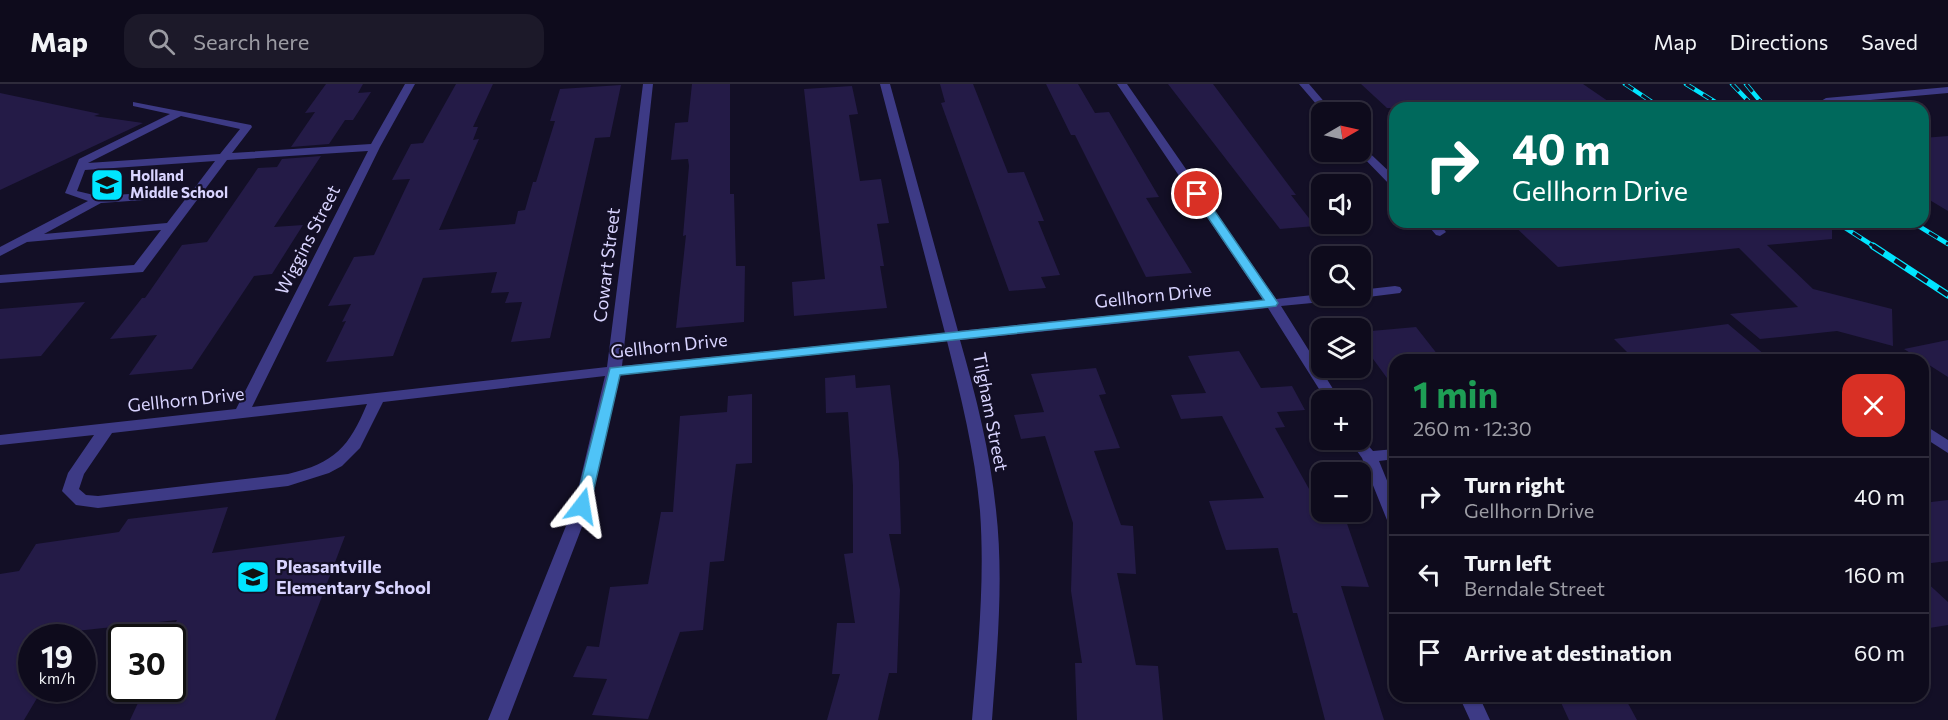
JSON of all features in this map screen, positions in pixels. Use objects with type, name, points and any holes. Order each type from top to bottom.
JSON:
[{"type":"street","name":"Wiggins Street","points":[[241,414],[375,147],[410,84]]},
{"type":"street","name":"Cowart Street","points":[[498,720],[582,506],[615,371],[648,84]]},
{"type":"street","name":"Tilgham Street","points":[[885,84],[955,336],[975,421],[988,511],[990,626],[982,720]]},
{"type":"street","points":[[1122,84],[1272,303],[1327,390]]},
{"type":"street","points":[[1304,84],[1319,102]]},
{"type":"street","points":[[1826,101],[1948,90]]},
{"type":"street","points":[[0,279],[138,269],[247,127],[136,104]]},
{"type":"street","points":[[180,113],[83,160],[71,193],[98,200],[196,193]]},
{"type":"street","points":[[81,167],[375,147]]},
{"type":"street","points":[[1371,159],[1389,178]]},
{"type":"street","points":[[0,252],[98,200]]},
{"type":"street","points":[[25,239],[171,226]]},
{"type":"street","points":[[1436,228],[1440,232]]},
{"type":"street","points":[[1371,293],[1395,290]]},
{"type":"street","name":"Gellhorn Drive","points":[[0,440],[615,371],[1311,299]]},
{"type":"street","points":[[107,428],[76,473],[70,491],[82,501],[98,502],[276,481],[319,473],[343,458],[359,442],[377,398]]},
{"type":"street","points":[[1929,434],[1948,448]]},
{"type":"street","points":[[1364,450],[1389,506]]},
{"type":"street","points":[[1369,458],[1389,455]]},
{"type":"street","points":[[1472,702],[1480,720]]},
{"type":"building","points":[[326,84],[363,84],[358,93],[371,92],[353,120],[345,120],[329,144],[291,147],[315,112],[305,113]]},
{"type":"building","points":[[456,84],[493,84],[473,127],[478,127],[473,140],[479,139],[439,230],[515,224],[518,211],[525,210],[533,182],[536,182],[555,121],[550,121],[560,89],[621,85],[610,137],[595,138],[550,338],[511,342],[522,302],[505,303],[509,292],[491,293],[497,272],[423,278],[393,356],[326,362],[346,321],[342,322],[351,304],[328,306],[354,257],[374,255],[410,179],[392,180],[411,144],[423,143]]},
{"type":"building","points":[[692,84],[730,84],[730,194],[734,194],[736,266],[745,266],[744,322],[676,328],[686,235],[683,236],[689,166],[688,159],[671,160],[675,123],[688,122]]},
{"type":"building","points":[[940,84],[973,84],[1008,173],[1024,172],[1044,221],[1038,221],[1060,275],[1041,277],[1046,288],[1009,291],[941,103],[945,102]]},
{"type":"building","points":[[1046,84],[1078,84],[1095,113],[1109,112],[1159,197],[1146,198],[1192,273],[1146,277],[1075,135],[1071,135]]},
{"type":"building","points":[[1168,84],[1213,84],[1296,195],[1291,195],[1311,221],[1311,226],[1280,229]]},
{"type":"building","points":[[1361,84],[1583,84],[1609,102],[1389,102],[1389,108]]},
{"type":"building","points":[[852,86],[858,114],[849,115],[860,181],[881,179],[889,223],[877,224],[884,266],[880,266],[887,308],[794,316],[792,282],[825,279],[804,89]]},
{"type":"building","points":[[0,93],[100,114],[94,116],[143,123],[0,190]]},
{"type":"building","points":[[1948,136],[1948,211],[1929,200],[1929,138]]},
{"type":"building","points":[[321,156],[274,227],[303,225],[272,274],[254,276],[192,369],[129,375],[157,335],[110,339],[142,298],[145,298],[182,245],[207,242],[258,168],[277,167],[282,159]]},
{"type":"building","points":[[1516,228],[1832,228],[1832,239],[1767,245],[1813,289],[1892,309],[1893,346],[1837,331],[1760,339],[1730,314],[1798,307],[1739,248],[1558,267]]},
{"type":"building","points":[[85,302],[41,356],[0,359],[0,309]]},
{"type":"building","points":[[1728,324],[1764,354],[1629,354],[1614,339]]},
{"type":"building","points":[[1416,327],[1437,354],[1389,354],[1389,381],[1371,356],[1371,331]]},
{"type":"building","points":[[1948,340],[1948,377],[1929,365],[1929,354],[1912,354],[1904,349]]},
{"type":"building","points":[[1239,351],[1261,388],[1292,386],[1305,410],[1277,412],[1285,427],[1275,428],[1311,492],[1311,522],[1346,522],[1369,587],[1341,586],[1384,720],[1325,720],[1297,613],[1293,613],[1278,548],[1226,550],[1209,501],[1264,498],[1222,416],[1181,419],[1171,395],[1206,393],[1188,356]]},
{"type":"building","points":[[1096,368],[1106,394],[1099,395],[1120,448],[1094,451],[1121,525],[1133,526],[1136,574],[1117,573],[1136,665],[1158,666],[1163,720],[1077,720],[1075,663],[1082,663],[1071,591],[1073,523],[1045,436],[1021,439],[1014,415],[1044,412],[1031,374]]},
{"type":"building","points":[[855,375],[856,388],[890,385],[899,462],[901,534],[889,534],[900,590],[897,673],[889,673],[878,720],[827,720],[840,674],[832,674],[837,623],[855,623],[844,554],[853,553],[853,486],[848,412],[826,413],[825,378]]},
{"type":"building","points":[[752,394],[752,463],[736,464],[724,561],[710,562],[703,630],[680,632],[648,719],[592,715],[607,679],[573,677],[587,646],[599,647],[610,587],[648,584],[661,512],[673,512],[680,416],[727,412],[728,396]]},
{"type":"building","points":[[1948,500],[1948,561],[1929,563],[1929,502]]},
{"type":"building","points":[[228,507],[212,553],[345,536],[275,720],[130,720],[138,702],[186,702],[186,624],[175,624],[177,620],[140,624],[108,624],[108,628],[96,629],[96,624],[18,624],[18,702],[35,702],[24,720],[0,720],[0,574],[19,571],[36,544],[119,532],[128,519]]},
{"type":"building","points":[[1929,585],[1948,602],[1948,625],[1929,628]]},
{"type":"building","points":[[1561,702],[1627,702],[1637,720],[1569,720]]},
{"type":"railway","points":[[1625,84],[1652,102]]},
{"type":"railway","points":[[1686,84],[1715,102]]},
{"type":"railway","points":[[1732,84],[1749,102]]},
{"type":"railway","points":[[1746,84],[1761,102]]},
{"type":"railway","points":[[1845,228],[1875,247]]},
{"type":"railway","points":[[1922,228],[1948,244]]},
{"type":"railway","points":[[1873,246],[1948,295]]},
{"type":"place","name":"Holland Middle School","points":[[107,185]]},
{"type":"place","name":"Pleasantville Elementary School","points":[[253,577]]},
{"type":"route","points":[[582,506],[615,371],[1272,303],[1197,194]]}]
